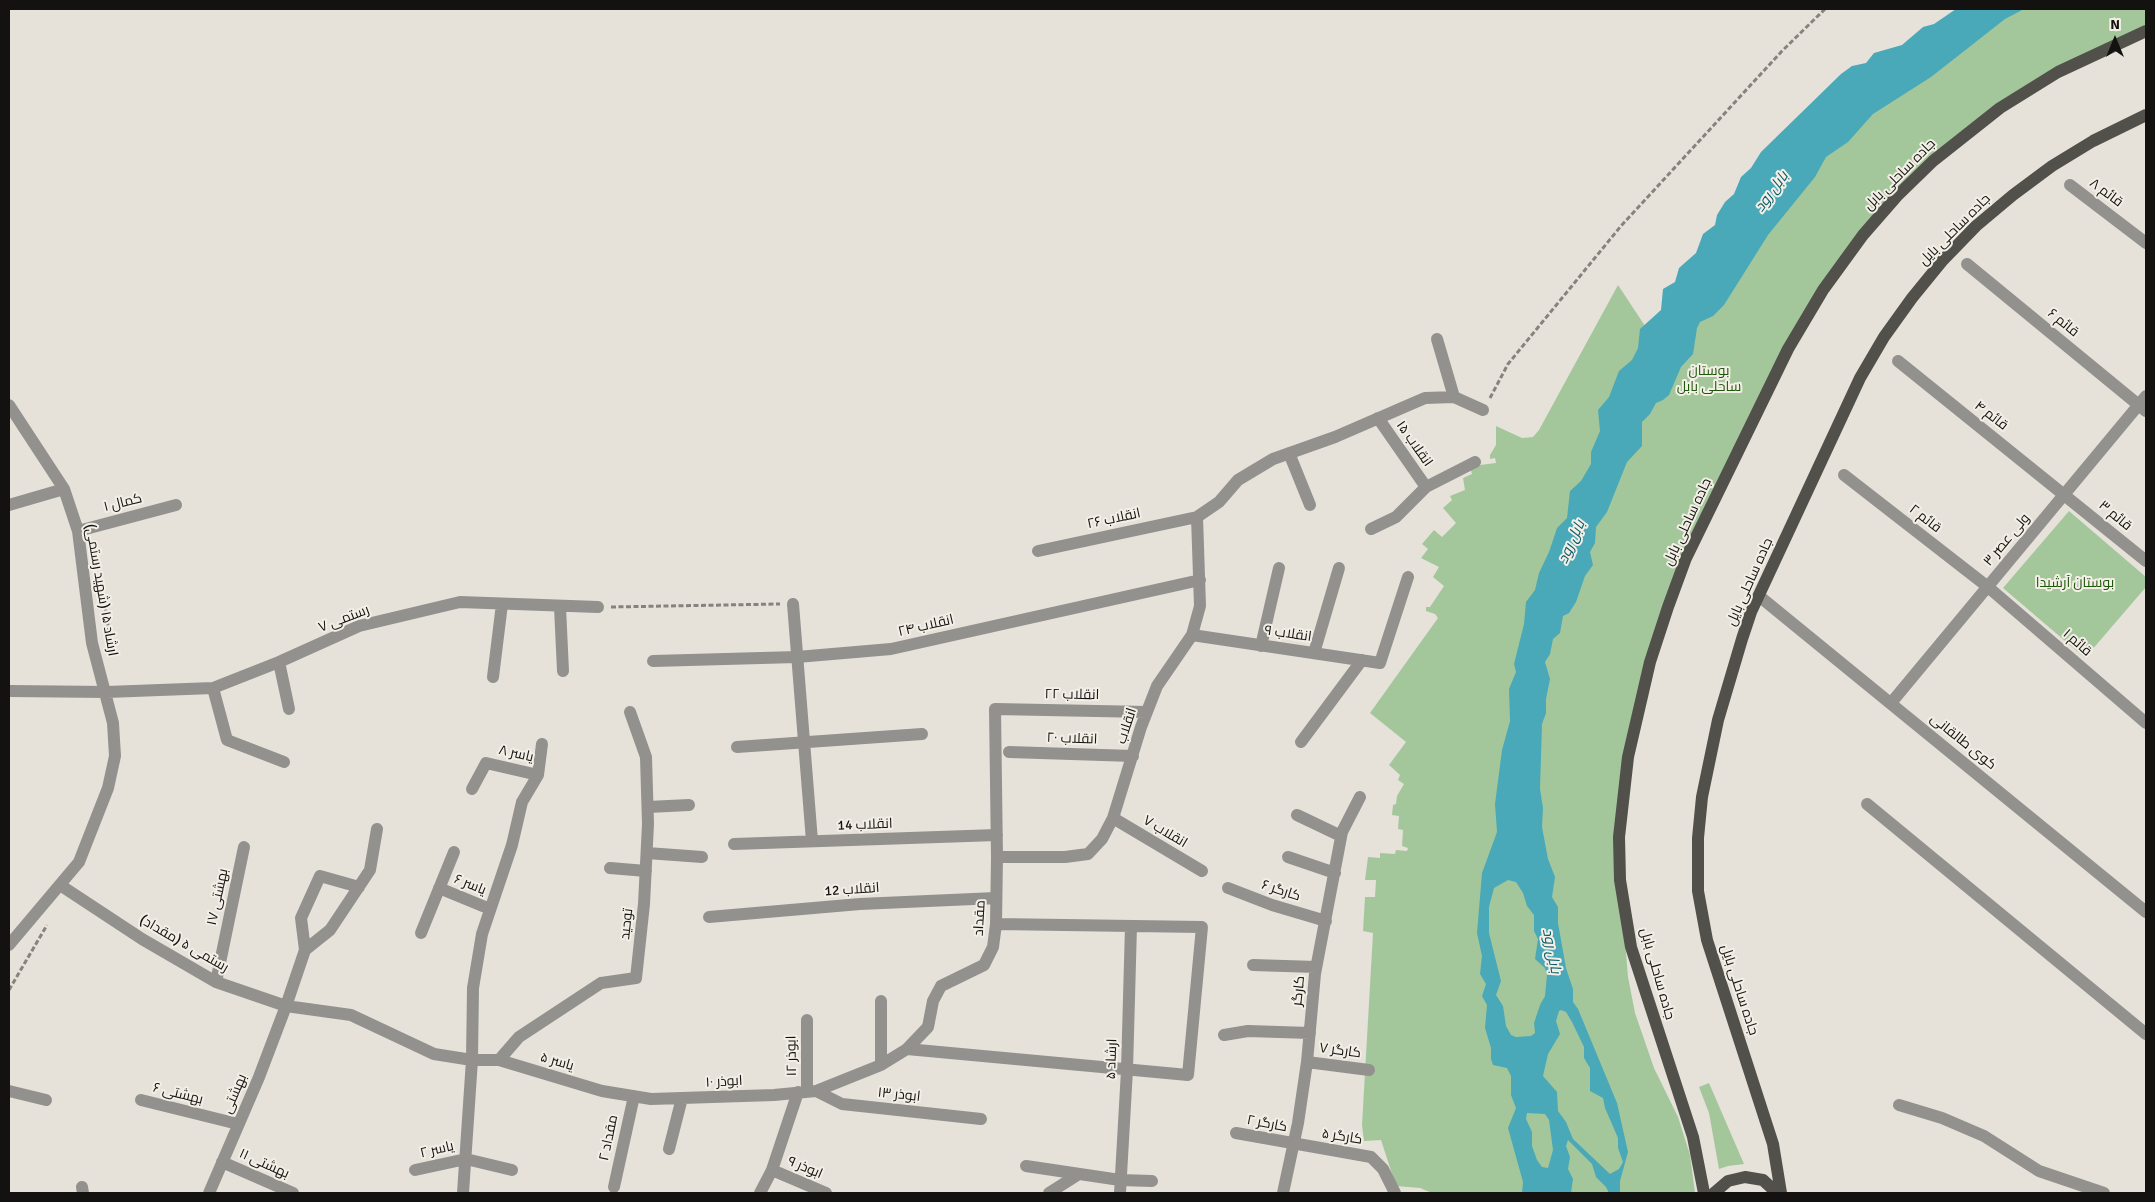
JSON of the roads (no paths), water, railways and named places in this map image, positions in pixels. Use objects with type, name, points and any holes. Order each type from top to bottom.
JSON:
[{"type":"main road","name":"جاده ساحلی بابل","points":[[1704,1193],[1690,1129],[1631,947],[1620,880],[1619,837],[1628,757],[1650,662],[1686,558],[1788,348],[1823,290],[1868,228],[1933,161],[2000,108],[2058,72],[2146,31]]},
{"type":"main road","name":"جاده ساحلی بایل","points":[[1779,1193],[1771,1136],[1707,940],[1698,891],[1698,838],[1710,755],[1742,639],[1759,596],[1860,378],[1884,337],[1912,298],[1943,260],[1976,226],[2013,195],[2052,166],[2093,141],[2146,115]]},
{"type":"main road","points":[[1714,1193],[1728,1181],[1745,1177],[1763,1180],[1779,1193]]},
{"type":"street","name":"قائم ۸","points":[[2070,185],[2146,243]]},
{"type":"street","name":"قائم ۶","points":[[1967,264],[2144,404]]},
{"type":"street","points":[[1437,339],[1454,397]]},
{"type":"street","name":"قائم ۴","points":[[1898,361],[2065,494]]},
{"type":"street","points":[[1197,517],[1219,502],[1238,480],[1273,459],[1425,398],[1454,397],[1483,410]]},
{"type":"street","name":"ولی عصر ۳","points":[[1891,702],[2065,494],[2144,404]]},
{"type":"street","name":"ارشاد ۱۵ (شهید رستمی)","points":[[9,405],[64,489],[78,531],[92,643],[113,723],[115,756],[109,780],[79,862],[9,945]]},
{"type":"street","name":"انقلاب ۱۵","points":[[1378,418],[1426,488]]},
{"type":"street","points":[[1289,453],[1310,505]]},
{"type":"street","points":[[1372,529],[1396,517],[1426,488],[1475,462]]},
{"type":"street","name":"قائم ۲","points":[[1844,475],[1988,587]]},
{"type":"street","points":[[9,505],[64,489]]},
{"type":"street","name":"قائم ۳","points":[[2065,494],[2146,561]]},
{"type":"street","name":"کمال ۱","points":[[78,531],[176,505]]},
{"type":"street","name":"انقلاب ۲۶","points":[[1038,551],[1197,517]]},
{"type":"street","name":"انقلاب","points":[[997,857],[1065,857],[1088,854],[1102,839],[1113,818],[1157,686],[1192,635],[1200,606],[1197,517]]},
{"type":"street","points":[[1261,646],[1279,568]]},
{"type":"street","points":[[1314,653],[1339,568]]},
{"type":"street","name":"انقلاب ۹","points":[[1192,635],[1380,663],[1408,577]]},
{"type":"street","name":"انقلاب ۲۴","points":[[653,661],[797,657],[890,649],[1200,580]]},
{"type":"street","name":"قائم ۱","points":[[1988,587],[2146,723]]},
{"type":"street","name":"کوی طالقانی","points":[[1759,596],[2146,912]]},
{"type":"street","name":"رستمی ۷","points":[[9,691],[106,692],[213,688],[279,662],[359,626],[460,602],[598,607]]},
{"type":"street","points":[[493,677],[502,604]]},
{"type":"street","points":[[793,604],[812,842]]},
{"type":"street","points":[[560,607],[563,671]]},
{"type":"street","points":[[1301,742],[1362,660]]},
{"type":"street","points":[[279,662],[289,709]]},
{"type":"street","points":[[213,688],[227,740],[284,762]]},
{"type":"street","name":"انقلاب ۲۲","points":[[995,709],[1147,712]]},
{"type":"street","name":"مقداد","points":[[807,1092],[881,1065],[907,1049],[928,1027],[933,1001],[941,986],[984,964],[993,947],[996,924],[997,857],[995,709]]},
{"type":"street","name":"توحید","points":[[499,1060],[519,1037],[601,983],[636,978],[646,871],[648,807],[646,757],[630,712]]},
{"type":"street","points":[[737,747],[922,734]]},
{"type":"street","points":[[463,1193],[472,1060],[473,988],[482,934],[512,845],[522,802],[538,775],[542,744]]},
{"type":"street","name":"انقلاب ۲۰","points":[[1009,752],[1134,756]]},
{"type":"street","name":"یاسر ۸","points":[[472,789],[486,763],[538,775]]},
{"type":"street","name":"کارگر","points":[[1283,1193],[1307,1062],[1316,967],[1341,836],[1360,797]]},
{"type":"street","points":[[1867,804],[2146,1034]]},
{"type":"street","points":[[648,807],[689,805]]},
{"type":"street","points":[[1297,815],[1341,836]]},
{"type":"street","name":"انقلاب ۷","points":[[1113,818],[1202,871]]},
{"type":"street","points":[[305,950],[330,930],[370,870],[378,830]]},
{"type":"street","name":"انقلاب 14","points":[[734,844],[997,835]]},
{"type":"street","name":"بهشتی ۱۷","points":[[216,982],[244,847]]},
{"type":"street","points":[[422,933],[454,852]]},
{"type":"street","points":[[647,853],[702,857]]},
{"type":"street","points":[[1288,857],[1335,873]]},
{"type":"street","points":[[610,868],[646,871]]},
{"type":"street","points":[[305,950],[301,918],[320,876],[359,887]]},
{"type":"street","name":"رستمی ۵ (مقداد)","points":[[60,885],[142,939],[216,982],[286,1006],[351,1016],[434,1054],[472,1060]]},
{"type":"street","name":"یاسر ۶","points":[[439,888],[490,910]]},
{"type":"street","name":"کارگر ۶","points":[[1228,888],[1272,905],[1326,920]]},
{"type":"street","name":"انقلاب 12","points":[[709,917],[860,904],[996,898]]},
{"type":"street","points":[[907,1049],[1188,1075],[1202,927],[996,924]]},
{"type":"street","name":"ارشاد ۵","points":[[1120,1187],[1127,1070],[1131,926]]},
{"type":"street","name":"بهشتی","points":[[209,1193],[286,1006],[305,950]]},
{"type":"street","points":[[1253,964],[1316,967]]},
{"type":"street","points":[[881,1001],[881,1065]]},
{"type":"street","name":"ابوذر ۱۲","points":[[760,1193],[807,1092],[807,1020]]},
{"type":"street","points":[[1224,1035],[1248,1031],[1310,1033]]},
{"type":"street","name":"یاسر ۵","points":[[472,1060],[499,1060],[602,1091],[634,1096]]},
{"type":"street","name":"کارگر ۷","points":[[1307,1062],[1369,1070]]},
{"type":"street","points":[[9,1091],[46,1100]]},
{"type":"street","name":"ابوذر ۱۰","points":[[634,1096],[651,1099],[807,1092]]},
{"type":"street","name":"ابوذر ۱۳","points":[[807,1092],[842,1104],[981,1119]]},
{"type":"street","name":"مقداد ۲","points":[[614,1187],[634,1096]]},
{"type":"street","points":[[669,1149],[682,1098]]},
{"type":"street","name":"بهشتی ۶","points":[[141,1100],[238,1124]]},
{"type":"street","points":[[1899,1105],[1942,1118],[1984,1136],[2040,1171],[2104,1193]]},
{"type":"street","name":"کارگر ۲","points":[[1236,1133],[1293,1144]]},
{"type":"street","name":"کارگر ۵","points":[[1293,1144],[1370,1157],[1383,1168],[1395,1193]]},
{"type":"street","points":[[466,1159],[512,1170]]},
{"type":"street","name":"یاسر ۲","points":[[415,1170],[466,1159]]},
{"type":"street","name":"بهشتی ۱۱","points":[[222,1162],[293,1193]]},
{"type":"street","points":[[1026,1166],[1079,1174],[1120,1187],[1152,1181]]},
{"type":"street","name":"ابوذر ۹","points":[[772,1170],[826,1193]]},
{"type":"street","points":[[1049,1193],[1079,1174]]},
{"type":"water","name":"بابل رود","points":[[1956,9],[2024,9],[2005,19],[1931,77],[1873,114],[1848,142],[1826,157],[1815,177],[1768,235],[1724,305],[1713,316],[1700,322],[1697,328],[1693,354],[1681,367],[1669,395],[1656,403],[1650,414],[1642,422],[1642,446],[1627,462],[1607,512],[1596,527],[1595,543],[1590,552],[1593,565],[1585,576],[1576,602],[1569,613],[1563,616],[1560,633],[1553,639],[1550,654],[1545,662],[1550,679],[1546,699],[1546,713],[1542,724],[1540,789],[1543,808],[1542,827],[1548,859],[1555,877],[1552,897],[1558,907],[1558,923],[1566,968],[1573,989],[1573,1002],[1578,1009],[1617,1103],[1628,1152],[1620,1181],[1620,1193],[1609,1193],[1596,1177],[1592,1164],[1568,1140],[1566,1146],[1570,1157],[1568,1169],[1573,1179],[1571,1193],[1522,1193],[1523,1182],[1508,1128],[1516,1108],[1511,1095],[1511,1076],[1507,1068],[1493,1065],[1491,1059],[1491,1048],[1485,1028],[1487,1005],[1482,996],[1486,984],[1480,974],[1482,956],[1477,933],[1482,873],[1497,832],[1495,804],[1502,750],[1510,721],[1509,689],[1516,672],[1514,664],[1524,624],[1526,602],[1535,590],[1539,573],[1557,528],[1567,518],[1570,491],[1581,481],[1591,464],[1591,452],[1600,431],[1598,410],[1609,397],[1619,371],[1632,360],[1638,348],[1640,329],[1661,310],[1663,289],[1675,282],[1679,268],[1696,253],[1703,234],[1715,225],[1717,215],[1725,202],[1734,194],[1741,177],[1751,168],[1761,152],[1841,74],[1852,66],[1866,63],[1874,53],[1902,45],[1923,27],[1934,24]],"holes":[[[1508,880],[1516,882],[1523,893],[1527,906],[1534,915],[1534,931],[1538,939],[1535,959],[1545,968],[1547,975],[1545,996],[1534,1023],[1535,1033],[1531,1036],[1516,1037],[1511,1035],[1506,1026],[1503,1006],[1496,995],[1501,981],[1489,933],[1489,907],[1494,888]],[[1559,1011],[1566,1012],[1584,1047],[1584,1058],[1590,1068],[1590,1091],[1603,1098],[1605,1108],[1618,1138],[1618,1148],[1623,1162],[1619,1169],[1610,1174],[1573,1139],[1566,1122],[1558,1111],[1557,1092],[1543,1076],[1548,1054],[1560,1034],[1556,1021]],[[1527,1113],[1545,1114],[1549,1120],[1553,1150],[1548,1168],[1542,1167],[1537,1160],[1532,1146],[1532,1132],[1526,1119]]]},
{"type":"park label","name":"بوستان ساحلی بابل","points":[[1709,380]]},
{"type":"park label","name":"بوستان آرشیدا","points":[[2075,583]]}]
